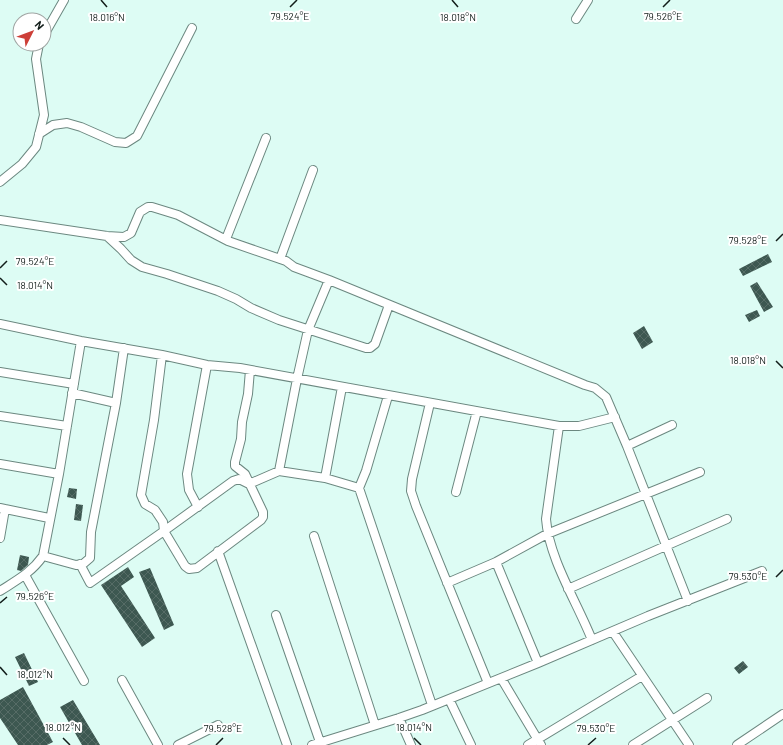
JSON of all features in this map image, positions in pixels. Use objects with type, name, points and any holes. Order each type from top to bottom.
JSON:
[{"type":"street","points":[[52,21],[64,0]]},
{"type":"street","points":[[576,19],[588,0]]},
{"type":"street","points":[[39,134],[53,125],[67,123],[82,127],[115,142],[126,143],[137,136],[192,28]]},
{"type":"street","points":[[0,182],[22,164],[36,147],[44,115],[36,59],[37,52]]},
{"type":"street","points":[[226,239],[266,138]]},
{"type":"street","points":[[280,259],[314,170]]},
{"type":"street","points":[[0,220],[107,236],[124,237],[131,233],[140,212],[148,207],[152,207],[178,215],[226,239],[280,259],[294,267],[595,388],[606,397],[628,446],[688,601]]},
{"type":"street","points":[[107,236],[131,260],[142,268],[167,274],[218,291],[279,320],[370,348],[375,344],[389,305]]},
{"type":"street","points":[[279,470],[308,330],[329,280]]},
{"type":"street","points":[[0,324],[81,342],[124,348],[207,365],[250,370],[559,426],[579,426],[615,417]]},
{"type":"street","points":[[0,591],[25,575],[36,566],[43,556],[49,518],[59,474],[81,342]]},
{"type":"street","points":[[43,556],[76,565],[83,564],[90,558],[91,532],[116,403],[124,348]]},
{"type":"street","points":[[162,355],[154,420],[141,495],[145,504],[155,510],[163,522],[164,531],[189,569],[197,568],[263,517],[263,512],[245,474],[235,466],[241,439],[242,422],[248,394],[250,370]]},
{"type":"street","points":[[198,507],[189,490],[187,474],[207,365]]},
{"type":"street","points":[[0,372],[73,389],[116,403]]},
{"type":"street","points":[[324,478],[342,387]]},
{"type":"street","points":[[388,396],[366,471],[359,488],[432,705]]},
{"type":"street","points":[[430,403],[412,479],[411,491],[447,584],[488,683]]},
{"type":"street","points":[[456,492],[477,411]]},
{"type":"street","points":[[0,416],[67,426]]},
{"type":"street","points":[[628,446],[672,425]]},
{"type":"street","points":[[559,426],[546,519],[547,534],[568,590],[583,618],[592,640]]},
{"type":"street","points":[[0,464],[59,474]]},
{"type":"street","points":[[250,484],[279,470],[324,478],[359,488]]},
{"type":"street","points":[[447,584],[496,562],[547,534],[700,472]]},
{"type":"street","points":[[80,564],[90,583],[233,481],[239,479],[250,484]]},
{"type":"street","points":[[0,538],[3,508],[49,518]]},
{"type":"street","points":[[568,590],[727,519]]},
{"type":"street","points":[[314,536],[375,725]]},
{"type":"street","points":[[218,551],[287,745]]},
{"type":"street","points":[[496,562],[538,663]]},
{"type":"street","points":[[312,745],[399,718],[449,699],[648,616],[762,571]]},
{"type":"street","points":[[25,575],[84,681]]},
{"type":"street","points":[[276,614],[320,742]]},
{"type":"street","points":[[612,632],[689,745]]},
{"type":"street","points":[[528,745],[539,742],[642,676]]},
{"type":"street","points":[[501,678],[539,742]]},
{"type":"street","points":[[122,680],[158,745]]},
{"type":"street","points":[[634,745],[707,698]]},
{"type":"street","points":[[449,699],[471,745]]},
{"type":"street","points":[[737,745],[783,714]]},
{"type":"street","points":[[399,718],[411,745]]},
{"type":"street","points":[[178,745],[218,725]]},
{"type":"building","points":[[768,254],[772,262],[743,276],[739,269]]},
{"type":"building","points":[[757,282],[773,307],[764,312],[750,286]]},
{"type":"building","points":[[757,310],[760,316],[749,322],[745,315]]},
{"type":"building","points":[[644,326],[653,342],[642,349],[633,333]]},
{"type":"building","points":[[69,488],[77,489],[76,499],[67,497]]},
{"type":"building","points":[[76,504],[83,505],[81,521],[74,520]]},
{"type":"building","points":[[20,555],[29,557],[28,565],[21,571],[17,570]]},
{"type":"building","points":[[128,567],[134,577],[121,586],[155,638],[142,647],[101,585]]},
{"type":"building","points":[[150,568],[174,625],[164,630],[139,572]]},
{"type":"building","points":[[24,653],[38,682],[29,686],[15,657]]},
{"type":"building","points":[[743,661],[748,667],[739,674],[734,668]]},
{"type":"building","points":[[23,687],[53,742],[47,745],[18,745],[0,718],[0,700]]},
{"type":"building","points":[[73,700],[100,745],[82,745],[60,707]]}]
